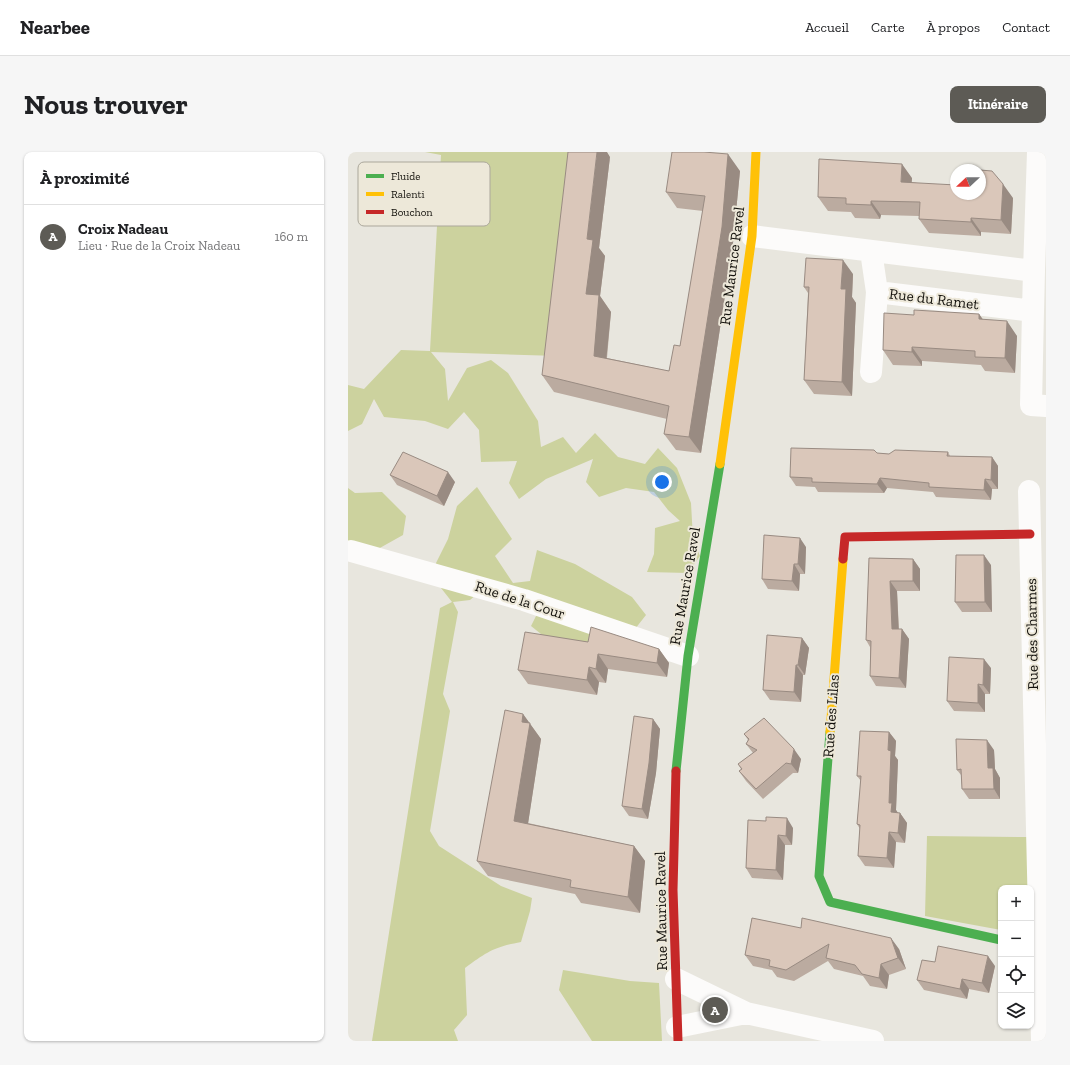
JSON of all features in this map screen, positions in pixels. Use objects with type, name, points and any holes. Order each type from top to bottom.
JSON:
[{"type":"street","name":"Rue Maurice Ravel","points":[[678,1034],[673,890],[675,784],[688,656],[718,480],[752,236],[756,152]]},
{"type":"street","points":[[1038,152],[1031,405],[1046,406]]},
{"type":"street","points":[[752,236],[1034,271]]},
{"type":"street","name":"Rue du Ramet","points":[[871,251],[877,292],[1033,311]]},
{"type":"street","points":[[871,372],[877,292]]},
{"type":"street","name":"Rue des Charmes","points":[[1029,490],[1035,947],[1042,1041]]},
{"type":"street","name":"Rue des Lilas","points":[[998,939],[830,902],[819,876],[845,536],[1030,534]]},
{"type":"street","name":"Rue de la Cour","points":[[351,551],[524,600],[688,656]]},
{"type":"street","points":[[676,979],[746,1013],[873,1041]]},
{"type":"street","points":[[678,1034],[746,1013]]},
{"type":"green space","points":[[425,152],[582,152],[558,356],[431,352],[445,369],[448,401],[467,368],[491,360],[508,373],[538,421],[541,447],[563,437],[576,453],[595,433],[618,457],[645,464],[658,448],[677,468],[691,503],[693,539],[700,556],[688,573],[647,572],[654,554],[655,528],[680,521],[668,510],[654,492],[626,488],[599,497],[586,482],[593,459],[546,479],[519,499],[509,483],[517,461],[481,462],[479,430],[464,412],[448,429],[425,421],[384,417],[374,399],[362,424],[348,431],[348,385],[364,389],[401,350],[430,351],[437,226],[490,226],[490,162],[441,162],[441,155]]},
{"type":"green space","points":[[477,487],[512,539],[495,556],[513,583],[530,581],[537,550],[575,564],[632,597],[646,615],[635,629],[561,650],[531,626],[537,614],[484,588],[470,600],[453,602],[458,612],[443,694],[450,711],[430,831],[439,846],[501,886],[532,898],[530,911],[521,942],[491,951],[465,968],[467,1015],[454,1030],[458,1041],[372,1041],[440,608],[452,602],[441,588],[436,563],[448,539],[457,506]]},
{"type":"green space","points":[[348,488],[355,493],[382,492],[406,516],[403,535],[378,549],[348,542]]},
{"type":"green space","points":[[927,836],[1027,837],[1029,885],[998,885],[998,929],[925,916]]},
{"type":"green space","points":[[563,970],[630,981],[659,983],[662,1041],[592,1041],[559,990]]},
{"type":"building","points":[[568,152],[597,152],[587,239],[593,240],[586,294],[599,295],[594,356],[669,371],[674,345],[680,346],[705,196],[666,192],[672,152],[728,154],[722,227],[689,437],[664,434],[669,406],[542,375]]},
{"type":"building","points":[[819,159],[902,164],[901,182],[950,185],[950,200],[986,200],[986,170],[992,171],[1003,184],[1001,220],[971,218],[971,222],[919,219],[920,202],[871,201],[871,205],[846,204],[846,198],[818,197]]},
{"type":"building","points":[[806,258],[843,260],[841,289],[846,289],[842,382],[804,380],[809,287],[804,287]]},
{"type":"building","points":[[914,310],[979,314],[979,319],[1007,321],[1005,358],[975,357],[975,351],[912,347],[912,352],[883,350],[884,313],[914,315]]},
{"type":"building","points":[[791,448],[874,450],[877,453],[889,454],[895,450],[948,452],[947,456],[992,457],[991,480],[985,479],[984,490],[929,487],[929,483],[880,478],[877,484],[812,482],[812,478],[790,477]]},
{"type":"building","points":[[403,452],[448,472],[437,496],[390,475]]},
{"type":"building","points":[[764,535],[800,538],[798,564],[794,564],[792,581],[762,579]]},
{"type":"building","points":[[956,555],[984,555],[985,602],[955,602]]},
{"type":"building","points":[[869,558],[913,559],[913,581],[890,581],[892,629],[902,629],[899,678],[870,676],[871,641],[866,640]]},
{"type":"building","points":[[591,627],[659,649],[657,663],[598,654],[596,669],[589,667],[587,680],[518,670],[525,632],[588,642]]},
{"type":"building","points":[[767,635],[802,638],[798,665],[796,665],[794,692],[763,690]]},
{"type":"building","points":[[949,657],[984,659],[983,685],[978,684],[978,703],[947,701]]},
{"type":"building","points":[[505,710],[523,714],[522,722],[530,723],[514,821],[634,846],[628,897],[570,887],[571,880],[477,861]]},
{"type":"building","points":[[634,716],[653,719],[649,763],[642,809],[622,806]]},
{"type":"building","points":[[764,718],[794,749],[791,764],[786,763],[756,789],[739,771],[742,769],[738,764],[757,750],[746,744],[749,739],[744,734]]},
{"type":"building","points":[[860,731],[889,732],[888,750],[891,751],[889,803],[892,803],[891,812],[900,813],[898,833],[889,832],[887,858],[858,856],[860,825],[857,824],[861,776],[857,776]]},
{"type":"building","points":[[956,739],[987,740],[988,768],[993,768],[994,789],[962,789],[961,769],[957,770]]},
{"type":"building","points":[[766,817],[787,818],[786,836],[778,835],[776,870],[746,868],[748,820],[766,821]]},
{"type":"building","points":[[752,918],[801,928],[802,918],[891,938],[898,958],[881,964],[879,978],[862,974],[855,965],[826,958],[829,944],[786,970],[769,966],[770,960],[745,955]]},
{"type":"building","points":[[938,946],[988,956],[982,983],[962,979],[960,989],[917,980],[922,960],[935,962]]},
{"type":"traffic: fast","points":[[676,771],[688,656],[720,464]]},
{"type":"traffic: fast","points":[[830,732],[819,876],[830,902],[998,939]]},
{"type":"traffic: slow","points":[[720,464],[752,236],[756,152]]},
{"type":"traffic: slow","points":[[830,732],[843,559]]},
{"type":"traffic: jam","points":[[843,559],[845,537],[1030,534]]},
{"type":"traffic: jam","points":[[676,771],[673,890],[678,1041]]},
{"type":"place","name":"Croix Nadeau","points":[[715,1010]]}]
